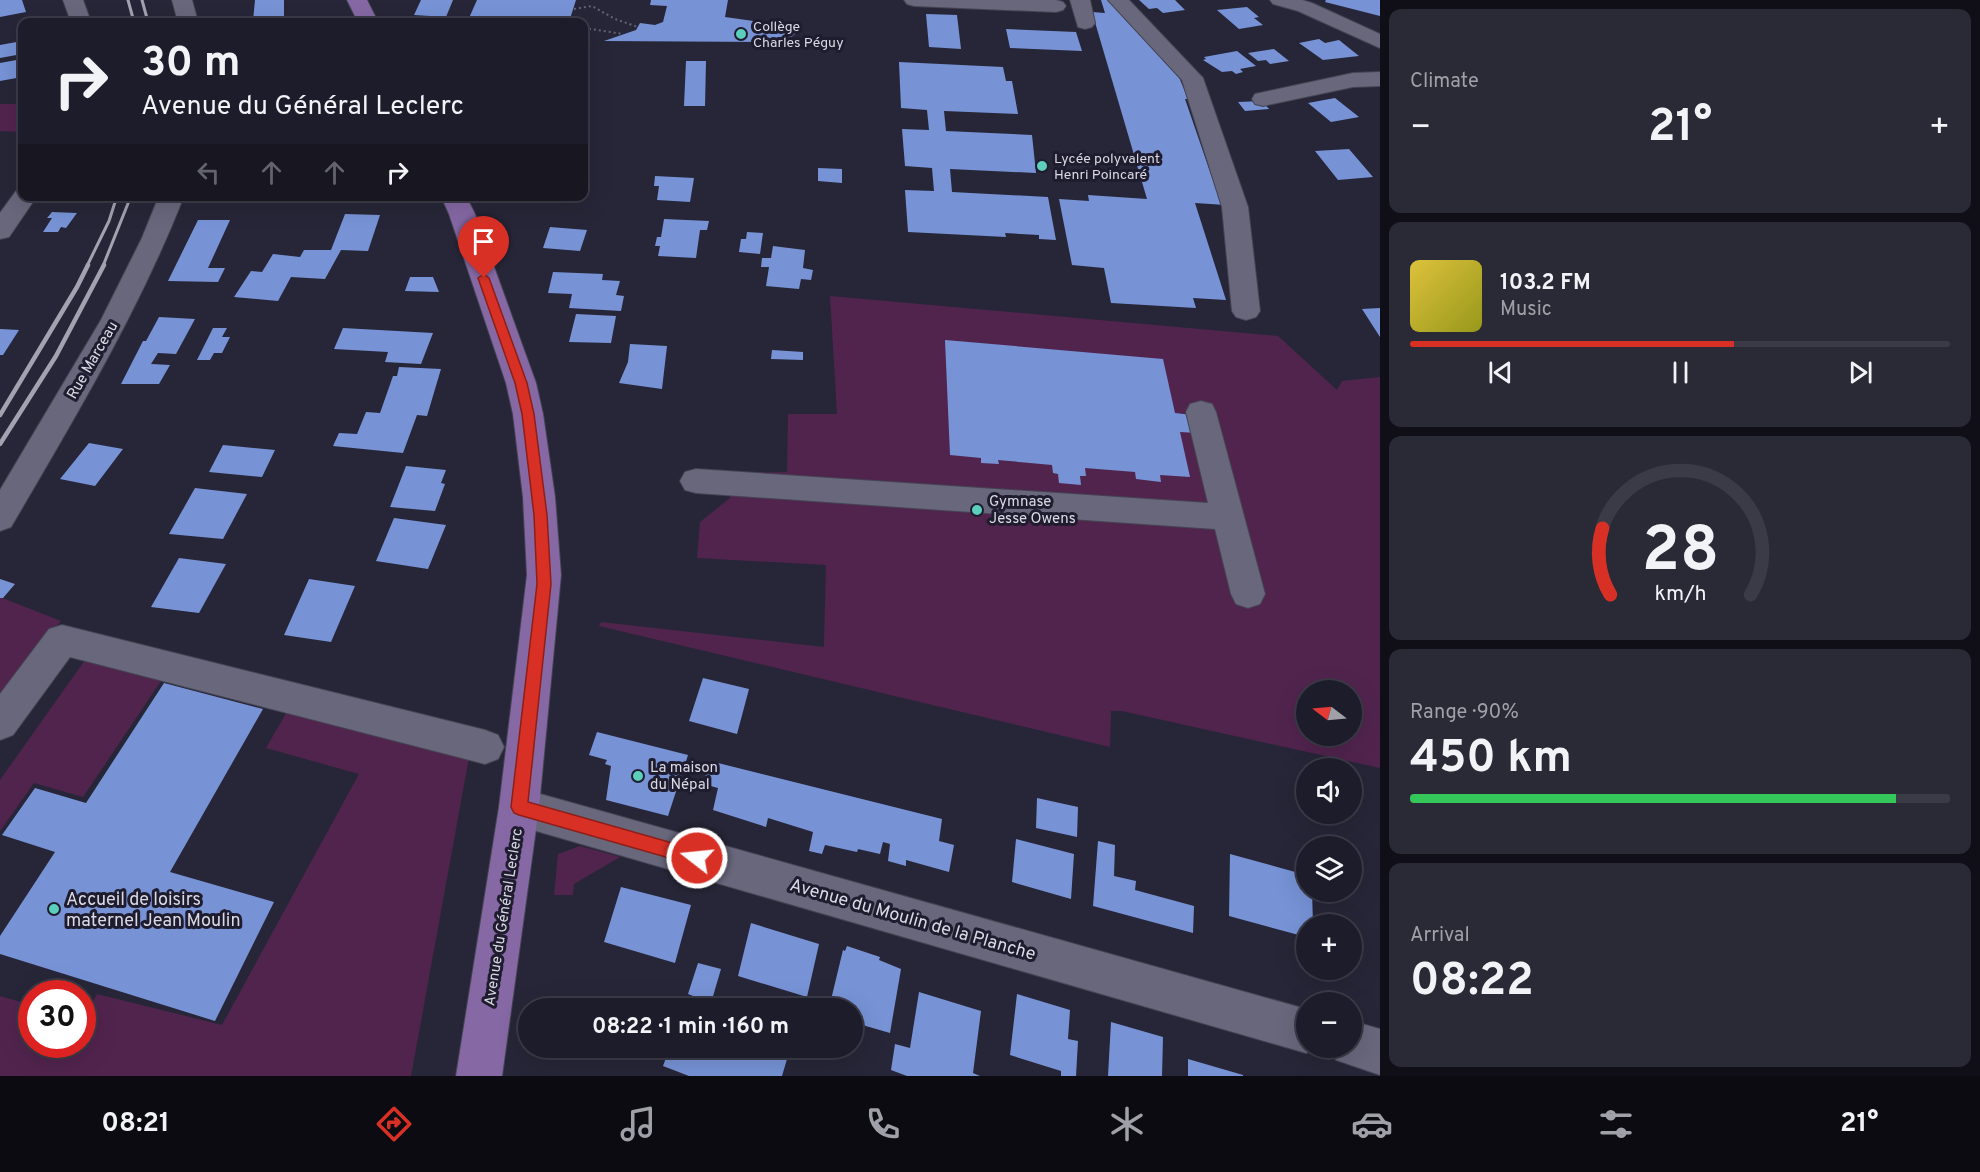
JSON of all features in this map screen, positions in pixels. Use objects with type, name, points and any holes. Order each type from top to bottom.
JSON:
[{"type":"main road","points":[[357,0],[366,18]]},
{"type":"main road","name":"Avenue du Général Leclerc","points":[[456,201],[521,383],[528,414],[539,497],[544,584],[519,807],[479,1076]]},
{"type":"street","points":[[73,0],[80,18]]},
{"type":"street","points":[[182,0],[187,18]]},
{"type":"street","points":[[914,0],[1029,3],[1056,6]]},
{"type":"street","points":[[1080,0],[1085,23]]},
{"type":"street","points":[[1118,0],[1192,78],[1235,207],[1246,311]]},
{"type":"street","points":[[1280,0],[1301,3],[1380,42]]},
{"type":"street","points":[[1263,99],[1353,80],[1380,79]]},
{"type":"street","points":[[2,228],[21,201]]},
{"type":"street","name":"Rue Marceau","points":[[0,518],[114,324],[159,231],[170,201]]},
{"type":"street","points":[[1201,412],[1248,594]]},
{"type":"street","points":[[696,481],[963,512],[1228,517]]},
{"type":"street","points":[[0,723],[62,640],[485,747]]},
{"type":"street","name":"Avenue du Moulin de la Planche","points":[[519,807],[1296,1028]]},
{"type":"street","points":[[1362,1047],[1380,1052]]},
{"type":"path","points":[[574,9],[592,6],[615,19],[638,27]]},
{"type":"path","points":[[588,29],[623,34]]},
{"type":"shaded area","points":[[0,104],[18,104],[18,132],[0,131]]},
{"type":"shaded area","name":"Gymnase Jesse Owens","points":[[830,296],[1278,336],[1337,390],[1342,381],[1380,377],[1380,768],[1362,764],[1362,758],[1335,758],[1122,711],[1111,711],[1110,747],[599,626],[601,622],[824,647],[826,565],[697,558],[700,522],[730,498],[734,473],[787,472],[788,414],[837,414]]},
{"type":"shaded area","points":[[0,597],[61,621],[0,698]]},
{"type":"shaded area","points":[[90,653],[167,672],[83,797],[34,783],[0,831],[0,780]]},
{"type":"shaded area","points":[[288,710],[470,752],[411,1076],[0,1076],[0,996],[18,1001],[18,1058],[96,1058],[97,994],[222,1025],[359,774],[266,748]]},
{"type":"shaded area","points":[[580,846],[620,857],[574,884],[573,895],[554,895],[558,854]]},
{"type":"building","points":[[0,0],[22,0],[26,12],[0,17]]},
{"type":"building","points":[[255,0],[284,0],[284,18],[253,18]]},
{"type":"building","points":[[421,0],[453,0],[446,17],[414,15]]},
{"type":"building","points":[[477,0],[576,0],[570,18],[469,18]]},
{"type":"building","points":[[651,0],[728,0],[725,17],[774,24],[798,31],[786,42],[604,41],[636,30],[640,23],[655,25],[663,22],[667,6],[650,5]]},
{"type":"building","points":[[1101,0],[1108,0],[1174,65],[1188,99],[1185,99],[1218,195],[1222,195],[1226,205],[1195,203],[1226,300],[1193,298],[1196,308],[1111,303],[1104,268],[1072,265],[1059,199],[1089,201],[1088,195],[1147,199],[1092,12],[1105,13]]},
{"type":"building","points":[[1139,0],[1175,0],[1185,10],[1163,13],[1157,8],[1149,9]]},
{"type":"building","points":[[1326,0],[1380,0],[1380,16],[1325,2]]},
{"type":"building","points":[[1247,7],[1259,17],[1254,18],[1263,25],[1239,29],[1217,10]]},
{"type":"building","points":[[926,14],[957,15],[961,49],[929,47]]},
{"type":"building","points":[[1006,29],[1076,32],[1082,51],[1010,48]]},
{"type":"building","points":[[1319,39],[1325,43],[1339,40],[1359,56],[1323,60],[1299,43]]},
{"type":"building","points":[[18,42],[18,55],[0,58],[0,45]]},
{"type":"building","points":[[1274,49],[1289,61],[1270,64],[1266,60],[1258,61],[1248,53]]},
{"type":"building","points":[[1237,51],[1256,66],[1240,69],[1243,72],[1236,74],[1232,71],[1222,72],[1203,60],[1206,59],[1204,57]]},
{"type":"building","points":[[18,60],[18,78],[0,81],[0,63]]},
{"type":"building","points":[[686,61],[706,61],[705,106],[684,106]]},
{"type":"building","points":[[899,62],[1003,67],[1006,81],[1012,81],[1018,114],[944,111],[946,131],[1032,135],[1036,173],[950,169],[952,192],[1048,197],[1056,240],[1039,239],[1039,235],[1005,233],[1006,237],[908,232],[905,190],[934,191],[932,168],[905,166],[902,129],[929,130],[927,110],[901,108]]},
{"type":"building","points":[[1335,98],[1359,117],[1331,122],[1308,103]]},
{"type":"building","points":[[1262,101],[1269,109],[1245,111],[1238,102]]},
{"type":"building","points":[[1349,149],[1373,177],[1338,180],[1315,151]]},
{"type":"building","points":[[818,168],[842,169],[842,183],[818,181]]},
{"type":"building","points":[[655,176],[694,178],[690,202],[657,200],[659,186],[654,186]]},
{"type":"building","points":[[203,201],[239,201],[238,203],[202,203]]},
{"type":"building","points":[[52,212],[77,213],[66,228],[61,227],[58,232],[43,232],[52,218],[47,218]]},
{"type":"building","points":[[345,214],[380,215],[368,251],[341,250],[325,279],[291,277],[278,301],[234,297],[251,271],[262,272],[273,254],[300,257],[304,250],[331,250]]},
{"type":"building","points":[[664,219],[709,221],[707,230],[700,230],[696,258],[658,256],[660,246],[655,246],[657,237],[661,237]]},
{"type":"building","points":[[198,220],[230,220],[208,268],[225,268],[218,282],[168,281]]},
{"type":"building","points":[[550,227],[587,230],[580,251],[543,248]]},
{"type":"building","points":[[747,232],[763,233],[760,254],[739,252],[741,239],[746,239]]},
{"type":"building","points":[[773,246],[805,250],[803,268],[813,270],[811,280],[801,279],[799,289],[766,286],[769,267],[761,267],[762,258],[771,258]]},
{"type":"building","points":[[553,272],[603,274],[602,280],[620,281],[616,295],[624,296],[621,311],[569,308],[572,294],[548,293]]},
{"type":"building","points":[[410,277],[433,277],[439,292],[405,291]]},
{"type":"building","points":[[1380,308],[1380,337],[1362,309]]},
{"type":"building","points":[[576,314],[616,316],[611,343],[569,342]]},
{"type":"building","points":[[159,317],[195,319],[176,354],[158,353],[151,364],[170,365],[159,384],[121,384],[143,341],[146,341]]},
{"type":"building","points":[[213,328],[227,328],[222,337],[230,337],[222,353],[214,353],[210,360],[197,360]]},
{"type":"building","points":[[343,328],[433,333],[421,364],[385,362],[388,352],[334,349]]},
{"type":"building","points":[[0,329],[19,330],[3,355],[0,355]]},
{"type":"building","name":"Gymnase Jesse Owens","points":[[945,340],[1163,359],[1175,413],[1192,415],[1197,433],[1180,432],[1190,477],[1160,475],[1161,482],[1136,479],[1135,472],[1085,468],[1086,476],[1080,476],[1081,485],[1059,483],[1058,474],[1053,473],[1052,465],[998,460],[999,464],[981,463],[981,458],[950,455]]},
{"type":"building","points":[[630,344],[667,346],[662,389],[619,383],[628,362]]},
{"type":"building","points":[[772,350],[803,352],[803,360],[771,359]]},
{"type":"building","points":[[399,367],[441,369],[427,416],[417,415],[403,453],[333,446],[339,433],[357,434],[366,412],[380,413],[393,376],[397,376]]},
{"type":"building","points":[[89,443],[123,449],[95,486],[60,479]]},
{"type":"building","points":[[223,445],[275,450],[262,477],[209,472]]},
{"type":"building","points":[[406,466],[446,470],[441,483],[445,484],[435,511],[390,507]]},
{"type":"building","points":[[195,488],[247,494],[223,539],[169,534]]},
{"type":"building","points":[[394,518],[446,525],[428,569],[376,561]]},
{"type":"building","points":[[179,558],[226,564],[199,613],[151,607]]},
{"type":"building","points":[[0,579],[15,584],[3,598],[0,598]]},
{"type":"building","points":[[309,579],[355,586],[331,642],[284,635]]},
{"type":"building","points":[[703,678],[749,689],[737,734],[689,721]]},
{"type":"building","points":[[164,683],[263,709],[170,872],[274,902],[215,1021],[96,984],[96,980],[83,980],[0,954],[0,936],[55,852],[2,835],[35,788],[86,803]]},
{"type":"building","points":[[597,732],[688,755],[668,816],[606,800],[611,766],[605,764],[607,760],[589,755]]},
{"type":"building","points":[[710,761],[942,819],[939,841],[954,845],[949,872],[906,860],[906,866],[888,861],[890,844],[883,842],[880,854],[825,845],[822,854],[809,851],[813,832],[768,818],[766,827],[713,810],[718,788],[703,784]]},
{"type":"building","points":[[1037,798],[1078,807],[1077,837],[1036,828]]},
{"type":"building","points":[[1016,839],[1074,854],[1071,899],[1012,882]]},
{"type":"building","points":[[1098,841],[1115,845],[1114,876],[1136,881],[1135,890],[1194,906],[1193,933],[1093,906]]},
{"type":"building","points":[[1230,854],[1296,872],[1296,902],[1312,902],[1313,914],[1296,914],[1296,934],[1229,916]]},
{"type":"building","points":[[621,887],[691,905],[675,963],[604,942]]},
{"type":"building","points":[[751,923],[819,944],[807,997],[738,976]]},
{"type":"building","points":[[847,946],[880,957],[879,960],[901,969],[890,1033],[863,1025],[863,998],[831,998],[843,950],[845,951]]},
{"type":"building","points":[[698,963],[721,969],[712,998],[698,998],[688,994]]},
{"type":"building","points":[[919,992],[981,1011],[973,1073],[980,1076],[907,1076],[891,1070],[895,1044],[910,1048]]},
{"type":"building","points":[[1017,994],[1070,1010],[1068,1039],[1078,1041],[1076,1076],[1061,1076],[1061,1071],[1010,1055]]},
{"type":"building","points":[[1111,1022],[1163,1037],[1162,1076],[1108,1076]]},
{"type":"building","points":[[666,1058],[787,1058],[782,1076],[689,1076],[663,1066]]},
{"type":"building","points":[[1188,1059],[1243,1075],[1243,1076],[1188,1076]]},
{"type":"railway","points":[[128,0],[133,18]]},
{"type":"railway","points":[[142,0],[147,18]]},
{"type":"railway","points":[[87,266],[109,221],[115,201]]},
{"type":"railway","points":[[103,266],[129,201]]},
{"type":"railway","points":[[0,415],[88,265]]},
{"type":"railway","points":[[0,444],[56,356],[104,265]]},
{"type":"place","name":"Collège Charles Péguy","points":[[741,34]]},
{"type":"place","name":"Lycée polyvalent Henri Poincaré","points":[[1042,166]]},
{"type":"place","name":"Gymnase Jesse Owens","points":[[977,510]]},
{"type":"place","name":"La maison du Népal","points":[[638,776]]},
{"type":"place","name":"Accueil de loisirs maternel Jean Moulin","points":[[54,909]]},
{"type":"route","points":[[484,278],[521,383],[528,414],[539,497],[544,584],[519,807],[697,858]]}]
